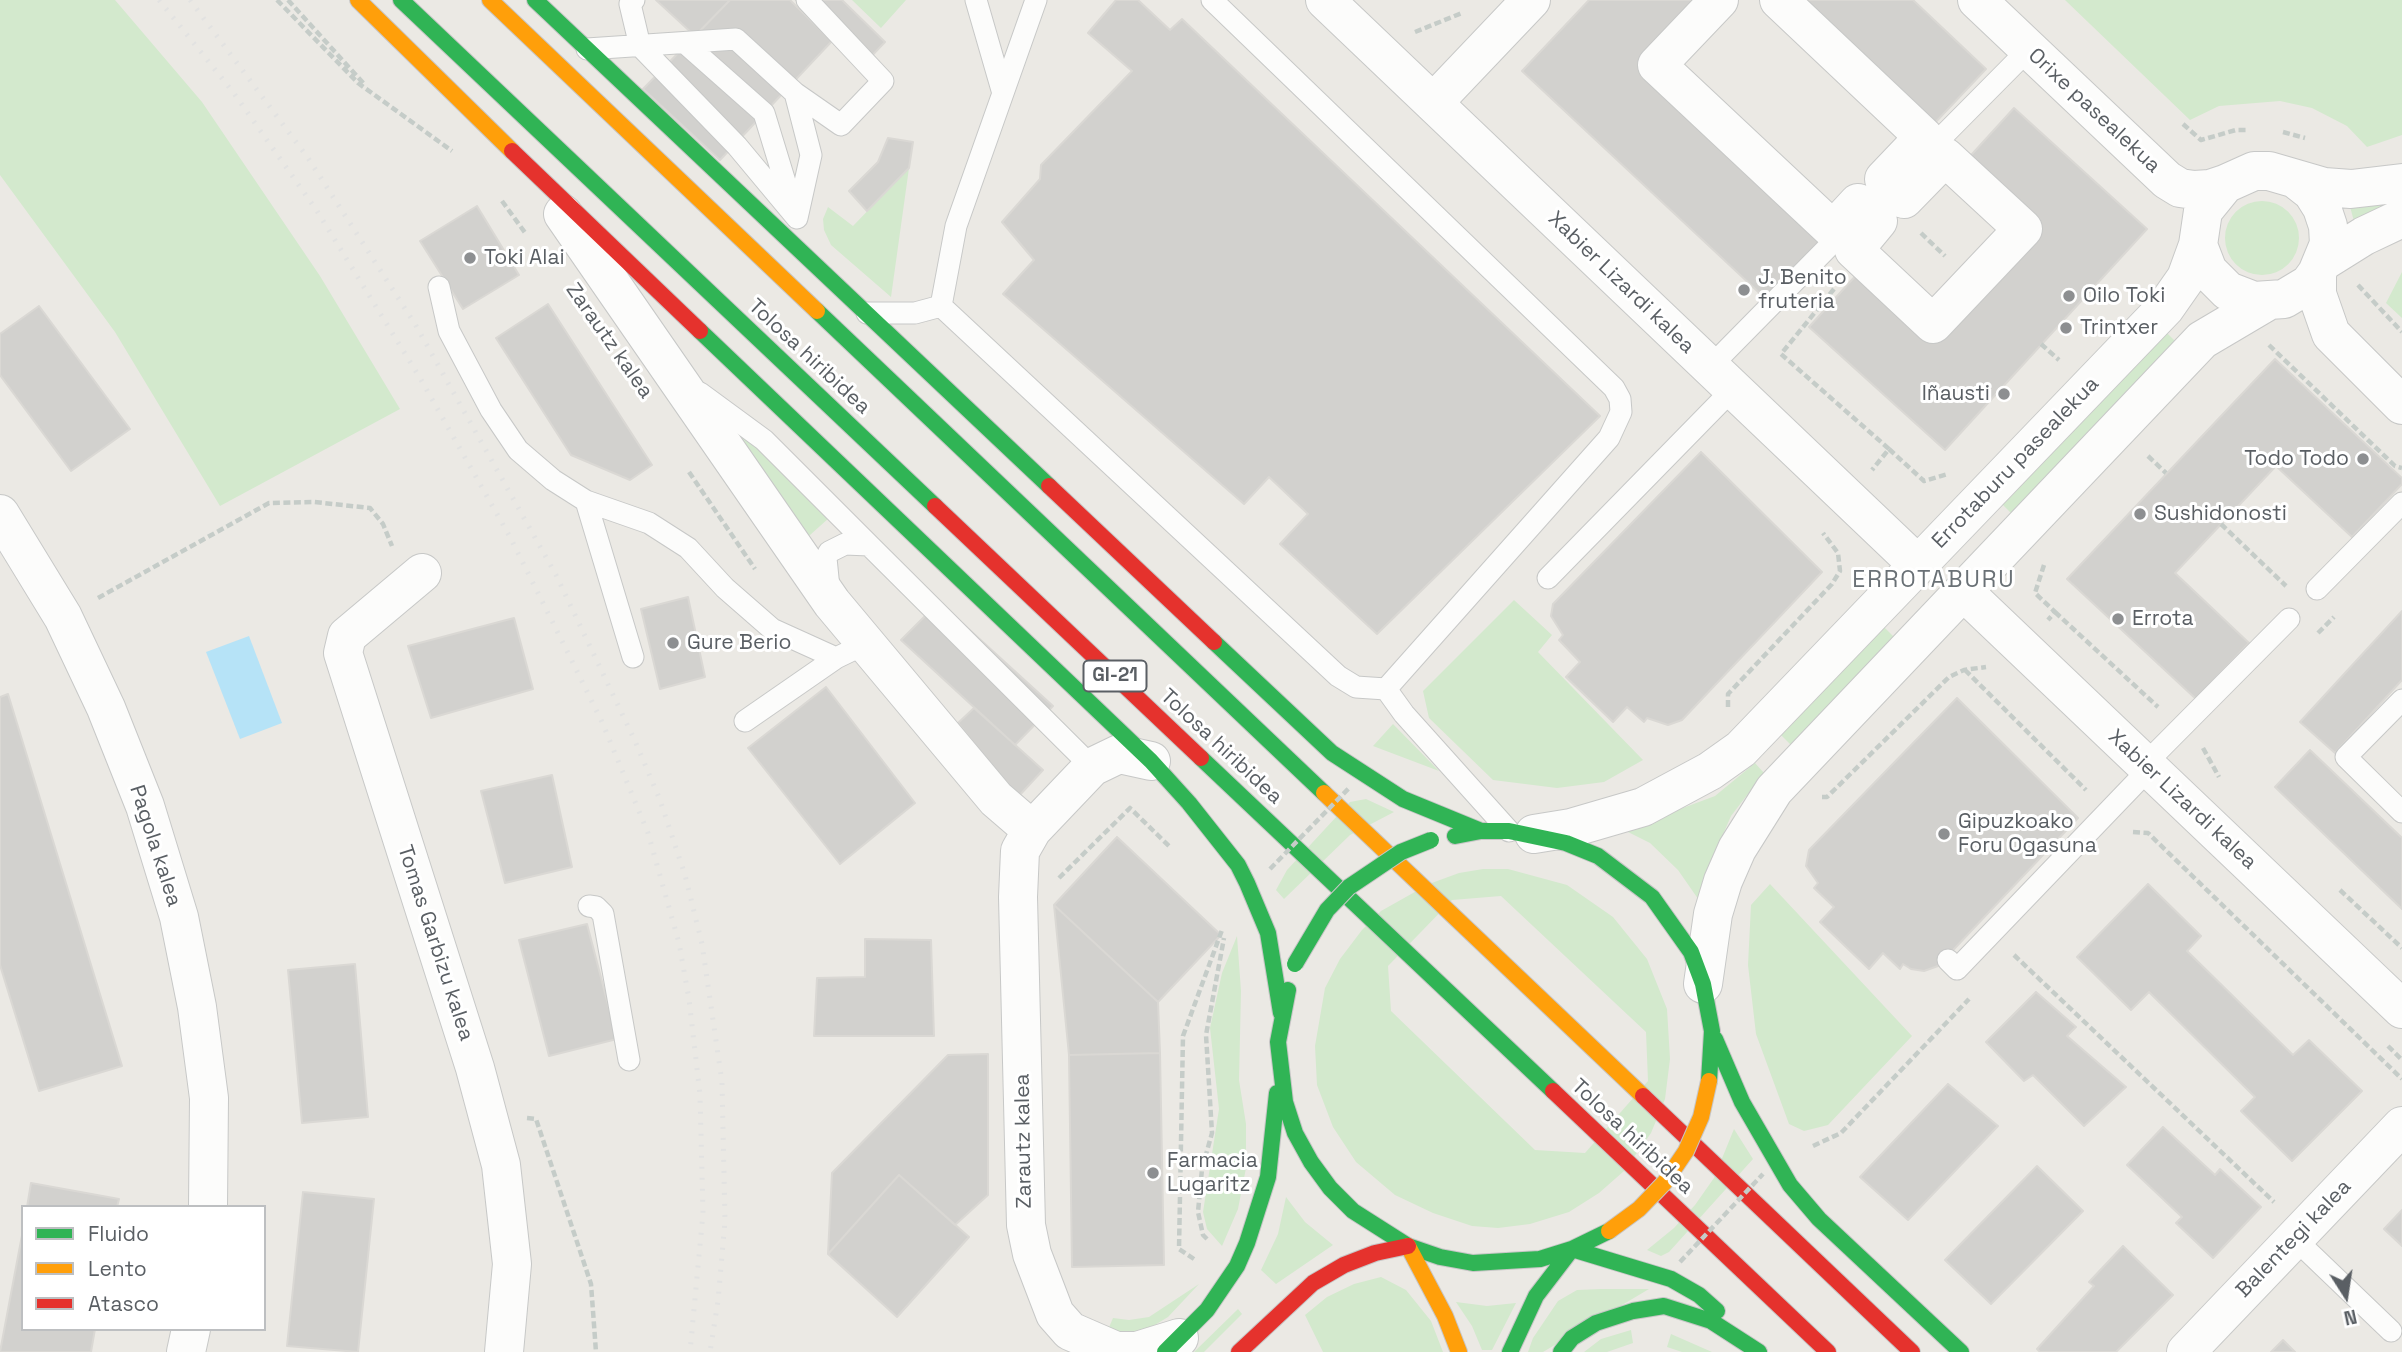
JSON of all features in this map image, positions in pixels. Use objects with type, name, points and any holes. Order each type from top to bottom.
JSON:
[{"type":"main road","points":[[358,0],[536,175],[1150,761],[1189,803],[1238,865],[1268,933],[1281,1013],[1279,1070],[1268,1177],[1254,1226],[1237,1266],[1207,1310],[1172,1345]]},
{"type":"main road","name":"Tolosa hiribidea","points":[[401,0],[1828,1352]]},
{"type":"main road","name":"Tolosa hiribidea","points":[[490,0],[1912,1352]]},
{"type":"main road","points":[[535,0],[1332,752],[1403,799],[1481,831]]},
{"type":"main road","points":[[1281,1013],[1295,964],[1327,910],[1349,887],[1401,852],[1430,840],[1481,831],[1522,833],[1577,847],[1626,875],[1674,923],[1703,984],[1712,1031],[1742,1102],[1790,1185],[1819,1219],[1961,1352]]},
{"type":"main road","points":[[1279,1070],[1295,1133],[1330,1188],[1379,1230],[1408,1246],[1440,1257],[1473,1263],[1529,1260],[1573,1249],[1609,1231],[1639,1209],[1665,1182],[1701,1117],[1709,1081],[1712,1031]]},
{"type":"main road","points":[[1239,1352],[1313,1283],[1344,1265],[1375,1253],[1408,1246]]},
{"type":"main road","points":[[1408,1246],[1445,1316],[1459,1352]]},
{"type":"main road","points":[[1510,1352],[1536,1296],[1573,1249]]},
{"type":"main road","points":[[1573,1249],[1671,1279],[1699,1295],[1761,1352]]},
{"type":"main road","points":[[1560,1352],[1572,1338],[1596,1323],[1633,1311],[1664,1306],[1712,1321],[1761,1352]]},
{"type":"street","name":"Xabier Lizardi kalea","points":[[1325,0],[1918,565]]},
{"type":"street","points":[[1433,103],[1531,0]]},
{"type":"street","points":[[1719,0],[1657,65],[1833,230],[1858,203],[1878,220],[1854,250],[1933,324],[2023,229],[1945,157],[1904,199],[1884,179],[1924,137],[1779,0]]},
{"type":"street","name":"Orixe pasealekua","points":[[1977,0],[2167,180],[2180,188],[2194,190],[2225,184]]},
{"type":"street","name":"Errotaburu pasealekua","points":[[1522,833],[1595,822],[1643,807],[1710,771],[1748,743],[2165,308],[2186,278],[2198,245],[2203,211],[2225,184],[2254,171],[2269,171],[2298,181],[2351,189],[2402,183]]},
{"type":"street","name":"Zarautz kalea","points":[[536,175],[832,603],[850,651],[996,799],[1032,830]]},
{"type":"street","points":[[2298,181],[2312,192],[2322,208],[2329,244],[2321,267],[2317,295],[2331,334],[2402,405]]},
{"type":"street","points":[[1703,984],[1713,914],[1737,849],[1774,790],[2202,340],[2268,301],[2298,292],[2321,267],[2364,236],[2402,218]]},
{"type":"street","points":[[2198,245],[2208,271],[2217,282],[2240,298],[2268,301]]},
{"type":"street","name":"Pagola kalea","points":[[0,514],[64,617],[106,708],[145,806],[179,918],[197,1007],[209,1098],[208,1205]]},
{"type":"street","name":"Tomas Garbizu kalea","points":[[415,578],[347,636],[343,653],[502,1165],[512,1265],[504,1352]]},
{"type":"street","name":"Xabier Lizardi kalea","points":[[1963,591],[2402,1009]]},
{"type":"street","name":"Zarautz kalea","points":[[1150,761],[1119,754],[1092,767],[1032,830],[1020,851],[1018,897],[1026,1225],[1032,1254],[1055,1314],[1070,1331],[1116,1351],[1137,1351],[1172,1345]]},
{"type":"street","name":"Balentegi kalea","points":[[2186,1352],[2402,1126]]},
{"type":"street","points":[[186,1352],[191,1331]]},
{"type":"lane","points":[[634,0],[630,4],[640,46],[737,146],[797,218]]},
{"type":"lane","points":[[587,49],[685,44],[714,38],[736,39],[795,93],[841,125],[883,82],[807,0]]},
{"type":"lane","points":[[976,0],[1002,90]]},
{"type":"lane","points":[[941,306],[956,226],[1036,0]]},
{"type":"lane","points":[[1212,0],[1604,378],[1620,399],[1621,412],[1609,438],[1387,689]]},
{"type":"lane","points":[[685,44],[764,113],[813,263]]},
{"type":"lane","points":[[1895,184],[2029,49]]},
{"type":"lane","points":[[795,93],[811,155],[797,218]]},
{"type":"lane","points":[[1548,578],[1858,217]]},
{"type":"lane","points":[[439,287],[449,331],[491,410],[518,450],[553,480],[586,501],[649,523],[688,548],[725,588],[772,629],[850,651]]},
{"type":"lane","points":[[941,306],[1338,676],[1356,687],[1387,689]]},
{"type":"lane","points":[[867,313],[915,313],[941,306]]},
{"type":"lane","points":[[678,377],[764,440],[1092,767]]},
{"type":"lane","points":[[586,501],[633,657]]},
{"type":"lane","points":[[2317,589],[2402,503]]},
{"type":"lane","points":[[832,603],[826,573],[826,558],[829,552],[845,544],[869,545]]},
{"type":"lane","points":[[1948,960],[1957,969],[2108,812],[2181,728],[2289,618]]},
{"type":"lane","points":[[745,721],[850,651]]},
{"type":"lane","points":[[1387,689],[1404,714],[1522,833]]},
{"type":"lane","points":[[2402,700],[2346,757],[2402,812]]},
{"type":"lane","points":[[589,906],[596,907],[603,914],[629,1059]]},
{"type":"lane","points":[[2295,1240],[2391,1331]]},
{"type":"path","points":[[277,0],[371,92],[460,158]]},
{"type":"path","points":[[288,0],[371,92],[456,149]]},
{"type":"path","points":[[1383,55],[1415,32],[1463,13]]},
{"type":"path","points":[[529,237],[500,196],[536,240]]},
{"type":"path","points":[[2367,276],[2358,285],[2402,332]]},
{"type":"path","points":[[2041,344],[2059,360]]},
{"type":"path","points":[[2256,352],[2268,344],[2395,466],[2402,468]]},
{"type":"path","points":[[2050,370],[2068,351]]},
{"type":"path","points":[[2148,456],[2166,473]]},
{"type":"path","points":[[682,461],[759,574]]},
{"type":"path","points":[[697,470],[759,562]]},
{"type":"path","points":[[1728,712],[1728,694],[1832,584],[1840,571],[1838,553],[1819,528],[1847,498]]},
{"type":"path","points":[[64,617],[269,503],[314,502],[370,509],[383,524],[415,578]]},
{"type":"path","points":[[2221,524],[2291,591]]},
{"type":"path","points":[[2056,612],[2206,751]]},
{"type":"path","points":[[1814,797],[1827,797],[1949,677],[1965,670],[2007,665],[2022,649]]},
{"type":"path","points":[[1965,670],[2129,832],[2148,833],[2402,1079]]},
{"type":"path","points":[[1270,869],[1350,788]]},
{"type":"path","points":[[1018,897],[1044,894],[1130,808],[1179,856]]},
{"type":"path","points":[[1211,1244],[1203,1235],[1198,1212],[1202,1170],[1212,1133],[1206,1035],[1225,932],[1223,911],[1252,896]]},
{"type":"path","points":[[1187,1269],[1194,1259],[1179,1249],[1183,1036],[1223,935],[1221,922]]},
{"type":"path","points":[[2012,954],[2275,1203]]},
{"type":"path","points":[[487,1112],[536,1119],[591,1284],[596,1352]]},
{"type":"path","points":[[1680,1262],[1763,1174]]},
{"type":"green space","points":[[0,0],[115,0],[202,102],[320,276],[400,409],[220,506],[115,332],[0,175]]},
{"type":"green space","points":[[852,0],[906,0],[881,28]]},
{"type":"green space","points":[[2065,0],[2402,0],[2402,135],[2367,147],[2347,126],[2312,108],[2280,101],[2219,106],[2190,120]]},
{"type":"green space","points":[[909,168],[891,297],[831,245],[824,230],[823,219],[828,207],[853,226]]},
{"type":"green space","points":[[2397,198],[2355,225],[2349,203]]},
{"type":"green space","points":[[2262,201],[2283,207],[2293,217],[2299,238],[2293,259],[2283,269],[2262,275],[2241,269],[2231,259],[2225,238],[2231,217],[2241,207]]},
{"type":"green space","points":[[2402,272],[2402,318],[2386,303]]},
{"type":"green space","points":[[2166,332],[2175,341],[2011,513],[2002,504]]},
{"type":"green space","points":[[728,426],[761,451],[829,518],[810,535],[806,544]]},
{"type":"green space","points":[[1514,600],[1552,635],[1538,652],[1643,760],[1604,782],[1557,788],[1493,780],[1429,718],[1423,691]]},
{"type":"green space","points":[[1884,627],[1895,638],[1792,746],[1781,735]]},
{"type":"green space","points":[[1393,724],[1439,771],[1373,746]]},
{"type":"green space","points":[[1755,763],[1764,773],[1731,816],[1711,862],[1703,906],[1678,870],[1650,843],[1624,830],[1715,796]]},
{"type":"green space","points":[[1366,799],[1394,812],[1350,835],[1284,899],[1276,890],[1287,870],[1350,802]]},
{"type":"green space","points":[[1508,869],[1567,885],[1613,917],[1647,959],[1667,1009],[1670,1059],[1665,1099],[1651,1133],[1624,1171],[1599,1193],[1569,1212],[1530,1224],[1498,1228],[1472,1226],[1433,1213],[1395,1195],[1356,1162],[1333,1127],[1317,1085],[1315,1046],[1325,988],[1340,959],[1362,930],[1381,911],[1429,884],[1459,873]],"holes":[[[1501,896],[1646,1032],[1648,1081],[1585,1153],[1535,1150],[1391,1011],[1388,966],[1452,900]]]},
{"type":"green space","points":[[1770,884],[1912,1036],[1828,1125],[1804,1131],[1789,1124],[1756,1034],[1748,965],[1751,905]]},
{"type":"green space","points":[[1237,936],[1241,991],[1239,1080],[1246,1124],[1246,1168],[1238,1209],[1222,1246],[1207,1229],[1203,1212],[1219,1109],[1210,1028],[1222,973]]},
{"type":"green space","points":[[1734,1129],[1753,1159],[1669,1252],[1661,1256],[1647,1250],[1674,1228],[1695,1205],[1714,1178]]},
{"type":"green space","points":[[1286,1197],[1305,1222],[1333,1245],[1276,1284],[1261,1270],[1278,1234]]},
{"type":"green space","points":[[1381,1277],[1406,1290],[1431,1321],[1443,1352],[1323,1352],[1305,1315],[1327,1297],[1354,1284]]},
{"type":"green space","points":[[1199,1284],[1168,1317],[1140,1334],[1107,1332],[1113,1318],[1129,1320],[1149,1317]]},
{"type":"green space","points":[[1649,1289],[1543,1352],[1528,1352],[1533,1338],[1558,1301],[1577,1290]]},
{"type":"green space","points":[[1456,1302],[1487,1306],[1516,1303],[1492,1350],[1482,1350],[1472,1326]]},
{"type":"green space","points":[[1238,1309],[1242,1314],[1204,1352],[1194,1352]]},
{"type":"green space","points":[[1631,1330],[1633,1343],[1607,1352],[1584,1352],[1601,1339]]},
{"type":"green space","points":[[1671,1334],[1712,1352],[1682,1352],[1667,1347]]},
{"type":"water","points":[[249,636],[282,723],[240,739],[206,652]]},
{"type":"building","points":[[656,0],[730,0],[695,36]]},
{"type":"building","points":[[730,0],[790,0],[832,41],[720,160],[643,89]]},
{"type":"building","points":[[796,0],[842,0],[885,42],[863,65]]},
{"type":"building","points":[[1116,0],[1138,0],[1170,30],[1182,19],[1600,416],[1377,634],[1280,544],[1308,514],[1269,477],[1244,504],[1003,294],[1034,260],[1002,222],[1040,179],[1041,165],[1132,71],[1088,33]]},
{"type":"building","points":[[1589,0],[1704,0],[1644,64],[1829,238],[1769,302],[1522,71]]},
{"type":"building","points":[[1794,0],[1913,0],[1986,69],[1930,128]]},
{"type":"building","points":[[2014,108],[2147,229],[1945,450],[1809,327],[1859,272],[1935,341],[2036,231],[1963,164]]},
{"type":"building","points":[[888,138],[913,142],[909,168],[867,211],[849,191],[878,162]]},
{"type":"building","name":"Toki Alai","points":[[477,206],[519,275],[463,309],[420,241]]},
{"type":"building","points":[[548,304],[652,465],[630,480],[571,455],[496,338]]},
{"type":"building","points":[[39,306],[130,429],[71,471],[0,375],[0,334]]},
{"type":"building","points":[[2275,359],[2402,478],[2402,484],[2352,537],[2276,466],[2175,573],[2249,643],[2196,699],[2067,579]]},
{"type":"building","points":[[1701,452],[1822,572],[1682,720],[1668,725],[1647,718],[1644,722],[1627,707],[1613,722],[1566,677],[1580,662],[1559,640],[1563,635],[1551,616],[1553,604]]},
{"type":"building","name":"Gure Berio","points":[[688,597],[705,677],[660,689],[641,609]]},
{"type":"building","points":[[939,602],[1053,706],[1015,745],[901,640]]},
{"type":"building","points":[[2402,611],[2402,680],[2335,753],[2300,722]]},
{"type":"building","points":[[514,618],[533,689],[431,718],[408,646]]},
{"type":"building","points":[[826,687],[915,803],[840,864],[748,748]]},
{"type":"building","points":[[8,694],[122,1066],[39,1091],[0,965],[0,697]]},
{"type":"building","name":"Gipuzkoako Foru Ogasuna","points":[[1957,698],[2078,818],[1938,966],[1924,971],[1911,969],[1903,964],[1900,969],[1883,953],[1869,969],[1820,922],[1834,907],[1814,888],[1818,883],[1806,866],[1809,850]]},
{"type":"building","points":[[974,708],[1043,770],[1017,798],[958,723]]},
{"type":"building","points":[[2310,750],[2402,838],[2402,909],[2275,787]]},
{"type":"building","points":[[552,775],[572,867],[505,883],[481,791]]},
{"type":"building","points":[[1117,837],[1221,935],[1158,1002],[1054,905]]},
{"type":"building","points":[[2148,884],[2201,936],[2187,951],[2293,1055],[2309,1040],[2362,1091],[2292,1161],[2241,1111],[2255,1097],[2149,992],[2131,1010],[2077,957]]},
{"type":"building","points":[[1054,905],[1158,1002],[1160,1053],[1069,1055]]},
{"type":"building","points":[[587,924],[617,1039],[549,1056],[519,940]]},
{"type":"building","points":[[865,939],[931,940],[934,1036],[814,1036],[817,978],[865,977]]},
{"type":"building","points":[[355,964],[368,1117],[302,1123],[288,970]]},
{"type":"building","points":[[2036,992],[2076,1027],[2067,1036],[2126,1087],[2084,1126],[2033,1075],[2024,1081],[1986,1042]]},
{"type":"building","points":[[1160,1053],[1164,1265],[1072,1267],[1069,1055]]},
{"type":"building","points":[[988,1054],[988,1195],[955,1225],[899,1175],[828,1254],[832,1173],[948,1055]]},
{"type":"building","points":[[1948,1084],[1998,1126],[1908,1220],[1860,1177]]},
{"type":"building","points":[[2163,1127],[2215,1175],[2220,1169],[2261,1207],[2213,1258],[2176,1223],[2182,1217],[2127,1165]]},
{"type":"building","points":[[2037,1166],[2083,1211],[1991,1304],[1945,1260]]},
{"type":"building","points":[[899,1175],[969,1237],[897,1317],[828,1254]]},
{"type":"building","points":[[31,1183],[119,1199],[118,1205],[27,1205]]},
{"type":"building","points":[[303,1192],[374,1199],[358,1352],[287,1346]]},
{"type":"building","points":[[2402,1210],[2402,1246],[2384,1229]]},
{"type":"building","points":[[21,1241],[21,1331],[95,1331],[91,1352],[0,1352]]},
{"type":"building","points":[[2123,1246],[2173,1295],[2116,1352],[2040,1352],[2037,1349],[2094,1286],[2089,1282]]},
{"type":"building","points":[[2283,1340],[2295,1352],[2271,1352]]},
{"type":"railway","points":[[159,0],[233,92],[317,211],[420,378],[510,537],[602,722],[648,833],[679,943],[689,999],[700,1095],[703,1213],[690,1352]]},
{"type":"railway","points":[[190,0],[308,158],[415,324],[556,575],[660,800],[685,875],[702,944],[722,1082],[725,1221],[718,1301],[710,1352]]},
{"type":"traffic: fast","points":[[401,0],[935,506]]},
{"type":"traffic: fast","points":[[535,0],[1049,486]]},
{"type":"traffic: fast","points":[[817,311],[1324,793]]},
{"type":"traffic: fast","points":[[700,331],[1151,761],[1189,803],[1238,865],[1247,883],[1268,933],[1281,1013]]},
{"type":"traffic: fast","points":[[1214,642],[1332,753],[1403,799],[1481,831]]},
{"type":"traffic: fast","points":[[1201,758],[1553,1091]]},
{"type":"traffic: fast","points":[[1455,836],[1481,831],[1509,831],[1566,843],[1598,856],[1652,897],[1691,952],[1703,984],[1712,1031],[1709,1081]]},
{"type":"traffic: fast","points":[[1295,964],[1327,910],[1349,887],[1401,852],[1431,840]]},
{"type":"traffic: fast","points":[[1288,990],[1278,1042],[1285,1102],[1295,1133],[1311,1162],[1330,1188],[1353,1211],[1408,1246],[1440,1257],[1473,1263],[1540,1259],[1572,1249],[1609,1231]]},
{"type":"traffic: fast","points":[[1715,1039],[1742,1102],[1790,1185],[1819,1219],[1961,1352]]},
{"type":"traffic: fast","points":[[1165,1352],[1207,1310],[1237,1266],[1247,1243],[1268,1177],[1277,1093]]},
{"type":"traffic: fast","points":[[1572,1249],[1671,1279],[1699,1295],[1717,1311]]},
{"type":"traffic: fast","points":[[1510,1352],[1536,1296],[1572,1249]]},
{"type":"traffic: fast","points":[[1561,1352],[1572,1338],[1596,1323],[1633,1311],[1664,1306],[1711,1321],[1759,1352]]},
{"type":"traffic: slow","points":[[358,0],[512,151]]},
{"type":"traffic: slow","points":[[490,0],[817,311]]},
{"type":"traffic: slow","points":[[1324,793],[1643,1096]]},
{"type":"traffic: slow","points":[[1609,1231],[1639,1209],[1665,1182],[1686,1151],[1701,1117],[1709,1081]]},
{"type":"traffic: slow","points":[[1408,1246],[1445,1316],[1459,1352]]},
{"type":"traffic: jam","points":[[512,151],[700,331]]},
{"type":"traffic: jam","points":[[1049,486],[1214,642]]},
{"type":"traffic: jam","points":[[935,506],[1201,758]]},
{"type":"traffic: jam","points":[[1553,1091],[1828,1352]]},
{"type":"traffic: jam","points":[[1643,1096],[1912,1352]]},
{"type":"traffic: jam","points":[[1239,1352],[1313,1283],[1344,1265],[1375,1253],[1408,1246]]},
{"type":"place","name":"Toki Alai","points":[[470,258]]},
{"type":"place","name":"J. Benito fruteria","points":[[1744,290]]},
{"type":"place","name":"Oilo Toki","points":[[2069,296]]},
{"type":"place","name":"Trintxer","points":[[2066,328]]},
{"type":"place","name":"Iñausti","points":[[2004,394]]},
{"type":"place","name":"Todo Todo","points":[[2363,459]]},
{"type":"place","name":"Sushidonosti","points":[[2140,514]]},
{"type":"place","name":"Errota","points":[[2118,619]]},
{"type":"place","name":"Gure Berio","points":[[673,643]]},
{"type":"place","name":"Gipuzkoako Foru Ogasuna","points":[[1944,834]]},
{"type":"place","name":"Farmacia Lugaritz","points":[[1153,1173]]},
{"type":"district","name":"ERROTABURU","points":[[1934,581]]}]
